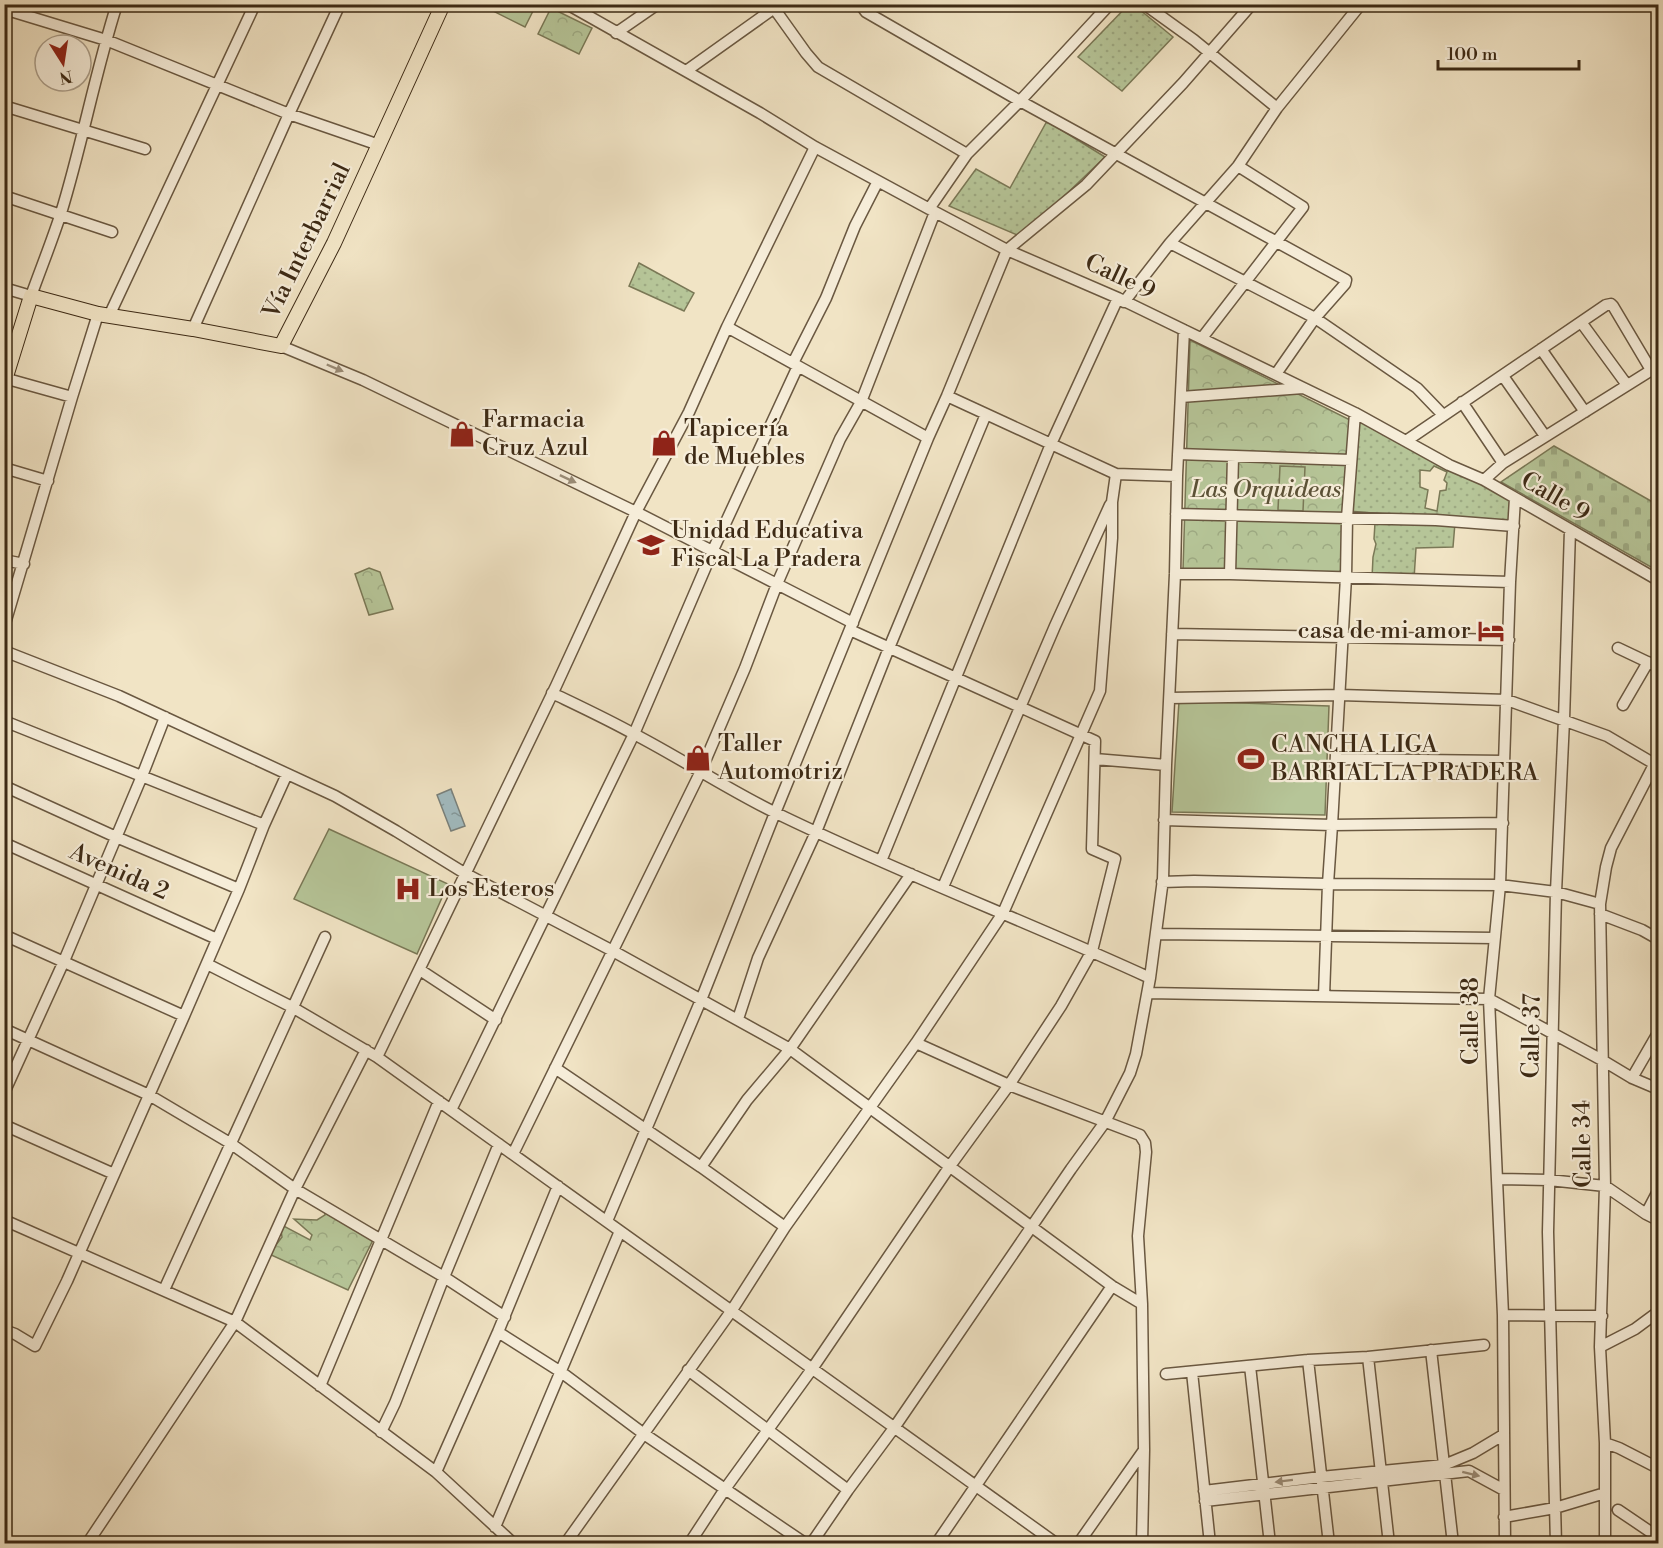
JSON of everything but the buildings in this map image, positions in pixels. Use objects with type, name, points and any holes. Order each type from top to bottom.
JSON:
[{"type":"main road","name":"Vía Interbarrial","points":[[30,296],[104,315],[281,346],[334,243],[443,4]]},
{"type":"main road","points":[[5,380],[30,296]]},
{"type":"street","points":[[4,288],[30,296],[60,214],[117,4]]},
{"type":"street","points":[[4,627],[72,397],[104,315],[255,4]]},
{"type":"street","points":[[194,329],[340,4]]},
{"type":"street","name":"Calle 9","points":[[567,4],[760,113],[815,147],[932,211],[1007,250],[1121,300],[1355,413],[1449,465],[1484,480],[1659,580]]},
{"type":"street","points":[[616,33],[658,4]]},
{"type":"street","points":[[860,4],[866,12],[1020,101],[1346,280],[1315,318],[1276,374]]},
{"type":"street","points":[[513,1154],[611,950],[700,773],[745,668],[777,584],[840,440],[861,402],[932,211],[967,154],[1110,4]]},
{"type":"street","points":[[1144,4],[1277,108]]},
{"type":"street","points":[[607,1221],[701,1000],[928,438],[1007,250],[1086,185],[1252,4]]},
{"type":"street","points":[[881,861],[1052,444],[1121,300],[1238,166],[1277,108],[1361,4]]},
{"type":"street","points":[[686,71],[772,7],[818,67],[967,154]]},
{"type":"street","points":[[4,9],[106,40],[290,114],[379,145]]},
{"type":"street","points":[[4,106],[145,149]]},
{"type":"street","points":[[377,1057],[466,874],[636,512],[689,412],[727,327],[815,147]]},
{"type":"street","points":[[1202,338],[1303,207],[1238,166]]},
{"type":"street","points":[[451,1110],[634,734],[713,550],[826,298],[855,226],[878,181]]},
{"type":"street","points":[[4,196],[112,232]]},
{"type":"street","points":[[1170,243],[1315,318],[1417,388],[1443,415]]},
{"type":"street","points":[[1406,441],[1606,305],[1611,304],[1655,368],[1503,463],[1484,480]]},
{"type":"street","points":[[1581,322],[1627,385]]},
{"type":"street","points":[[727,327],[928,438]]},
{"type":"street","points":[[811,1544],[1105,1122],[1130,1073],[1136,1054],[1148,993],[1162,882],[1184,330]]},
{"type":"street","points":[[281,346],[363,380],[713,550],[889,648],[1095,741],[1092,849],[1115,859],[1092,951],[1061,1006],[1009,1085],[950,1166],[689,1544]]},
{"type":"street","points":[[1541,349],[1585,412]]},
{"type":"street","points":[[1503,376],[1545,436]]},
{"type":"street","points":[[5,380],[72,397]]},
{"type":"street","points":[[1181,397],[1303,387]]},
{"type":"street","points":[[947,396],[1116,474],[1177,476]]},
{"type":"street","points":[[1462,402],[1503,463]]},
{"type":"street","points":[[1324,996],[1328,884],[1346,577],[1347,518],[1355,413]]},
{"type":"street","points":[[738,1019],[758,957],[816,832],[986,414]]},
{"type":"street","points":[[1178,454],[1351,460]]},
{"type":"street","points":[[1230,574],[1233,457]]},
{"type":"street","points":[[4,468],[48,481]]},
{"type":"street","points":[[566,1544],[732,1310],[785,1227],[916,1043],[1003,913],[1100,691],[1112,538],[1112,502],[1116,474]]},
{"type":"street","name":"Calle 38","points":[[1505,1544],[1503,1315],[1489,999],[1500,885],[1515,498]]},
{"type":"street","points":[[943,887],[1055,626],[1112,502]]},
{"type":"street","points":[[1176,514],[1436,520],[1514,526]]},
{"type":"street","name":"Calle 37","points":[[1556,1544],[1548,1232],[1556,892],[1570,530]]},
{"type":"street","points":[[4,560],[24,564]]},
{"type":"street","points":[[1175,574],[1510,582]]},
{"type":"street","points":[[1172,634],[1509,640]]},
{"type":"street","points":[[1618,648],[1653,664],[1623,705]]},
{"type":"street","points":[[4,651],[119,696],[335,796],[466,874],[738,1019],[790,1049],[1112,1286],[1142,1304]]},
{"type":"street","points":[[552,693],[634,734],[775,813],[1150,978]]},
{"type":"street","points":[[1170,698],[1340,695],[1507,700],[1608,736],[1657,762]]},
{"type":"street","points":[[4,1093],[64,961],[165,717]]},
{"type":"street","points":[[4,721],[264,825]]},
{"type":"street","points":[[1095,759],[1166,765]]},
{"type":"street","points":[[1336,759],[1504,761]]},
{"type":"street","name":"Calle 34","points":[[1605,1544],[1605,1443],[1600,1347],[1605,1186],[1600,909],[1611,848],[1657,762]]},
{"type":"street","points":[[4,1330],[35,1346],[67,1281],[207,964],[287,774]]},
{"type":"street","points":[[4,786],[239,889]]},
{"type":"street","points":[[1164,820],[1332,825],[1503,823]]},
{"type":"street","name":"Avenida 2","points":[[4,843],[217,939]]},
{"type":"street","points":[[701,1167],[747,1100],[790,1049],[911,874]]},
{"type":"street","points":[[1162,882],[1500,885],[1556,892],[1600,909],[1659,939]]},
{"type":"street","points":[[1156,934],[1494,938]]},
{"type":"street","points":[[4,935],[184,1016]]},
{"type":"street","points":[[164,1290],[325,937]]},
{"type":"street","points":[[207,964],[292,1007],[377,1057],[1057,1544]]},
{"type":"street","points":[[420,970],[496,1020]]},
{"type":"street","points":[[1148,993],[1489,999],[1632,1078],[1659,1089]]},
{"type":"street","points":[[4,1029],[149,1095],[230,1143],[295,1189],[444,1276],[505,1317]]},
{"type":"street","points":[[1632,1078],[1659,1033]]},
{"type":"street","points":[[916,1043],[1009,1085],[1140,1135],[1145,1143],[1138,1236],[1142,1304],[1144,1449],[1142,1544]]},
{"type":"street","points":[[87,1544],[235,1322],[295,1189],[366,1050]]},
{"type":"street","points":[[555,1068],[785,1227]]},
{"type":"street","points":[[320,1386],[439,1101]]},
{"type":"street","points":[[4,1125],[114,1174]]},
{"type":"street","points":[[381,1432],[395,1403],[444,1276],[499,1144]]},
{"type":"street","points":[[1498,1179],[1549,1180],[1605,1186],[1646,1214],[1659,1220]]},
{"type":"street","points":[[436,1472],[505,1317],[558,1186]]},
{"type":"street","points":[[1646,1214],[1659,1191]]},
{"type":"street","points":[[4,1220],[235,1322],[436,1472],[514,1544]]},
{"type":"street","points":[[495,1527],[620,1231]]},
{"type":"street","points":[[936,1544],[1112,1286]]},
{"type":"street","points":[[1600,1347],[1635,1329],[1659,1312]]},
{"type":"street","points":[[1503,1315],[1602,1316]]},
{"type":"street","points":[[498,1332],[561,1372],[644,1434],[806,1544]]},
{"type":"street","points":[[1166,1374],[1484,1345]]},
{"type":"street","points":[[1431,1350],[1453,1544]]},
{"type":"street","points":[[1368,1357],[1389,1544]]},
{"type":"street","points":[[1308,1360],[1329,1544]]},
{"type":"street","points":[[1250,1366],[1270,1544]]},
{"type":"street","points":[[688,1370],[848,1490]]},
{"type":"street","points":[[1192,1372],[1210,1544]]},
{"type":"street","points":[[1444,1469],[1503,1435]]},
{"type":"street","points":[[1605,1443],[1659,1468]]},
{"type":"street","points":[[1078,1544],[1144,1449]]},
{"type":"street","points":[[1205,1496],[1444,1469],[1476,1473],[1504,1490]]},
{"type":"street","points":[[1504,1517],[1555,1508],[1605,1493]]},
{"type":"street","points":[[1618,1510],[1659,1537]]},
{"type":"green space","points":[[491,4],[536,5],[525,27],[489,9]]},
{"type":"green space","points":[[1129,4],[1134,5],[1173,37],[1122,91],[1078,57]]},
{"type":"green space","points":[[551,8],[592,28],[579,54],[538,34]]},
{"type":"green space","points":[[1047,121],[1105,157],[1058,202],[1017,235],[949,206],[976,169],[1010,188]]},
{"type":"green space","points":[[639,263],[694,293],[684,311],[629,286]]},
{"type":"green space","name":"Las Orquideas","points":[[1190,340],[1350,420],[1343,573],[1183,570]]},
{"type":"green space","points":[[1355,418],[1513,497],[1514,522],[1436,518],[1348,511]],"holes":[[[1434,466],[1447,472],[1444,480],[1447,483],[1446,490],[1440,491],[1437,511],[1425,508],[1428,490],[1420,487],[1420,470],[1430,471]]]},
{"type":"green space","points":[[1554,446],[1658,505],[1658,571],[1501,482]]},
{"type":"green space","points":[[1280,466],[1305,467],[1303,511],[1278,510]]},
{"type":"green space","points":[[1375,523],[1455,523],[1453,547],[1416,548],[1414,579],[1372,578],[1376,544]]},
{"type":"green space","points":[[369,568],[380,572],[393,609],[369,615],[355,574]]},
{"type":"green space","name":"CANCHA LIGA BARRIAL LA PRADERA","points":[[1179,701],[1329,706],[1325,815],[1172,812]]},
{"type":"green space","points":[[329,829],[448,884],[417,954],[294,899]]},
{"type":"green space","points":[[324,1209],[374,1238],[348,1290],[269,1254],[282,1237],[280,1224],[310,1240],[312,1235],[294,1219],[317,1220],[325,1215]]},
{"type":"water","points":[[451,789],[465,826],[451,831],[437,795]]},
{"type":"place","name":"Farmacia Cruz Azul","points":[[462,434]]},
{"type":"place","name":"Tapicería de Muebles","points":[[664,443]]},
{"type":"place","name":"Unidad Educativa Fiscal La Pradera","points":[[651,545]]},
{"type":"place","name":"casa de mi amor","points":[[1491,631]]},
{"type":"place","name":"Taller Automotriz","points":[[698,758]]},
{"type":"place","name":"CANCHA LIGA BARRIAL LA PRADERA","points":[[1251,759]]},
{"type":"place","name":"Los Esteros","points":[[408,889]]}]
